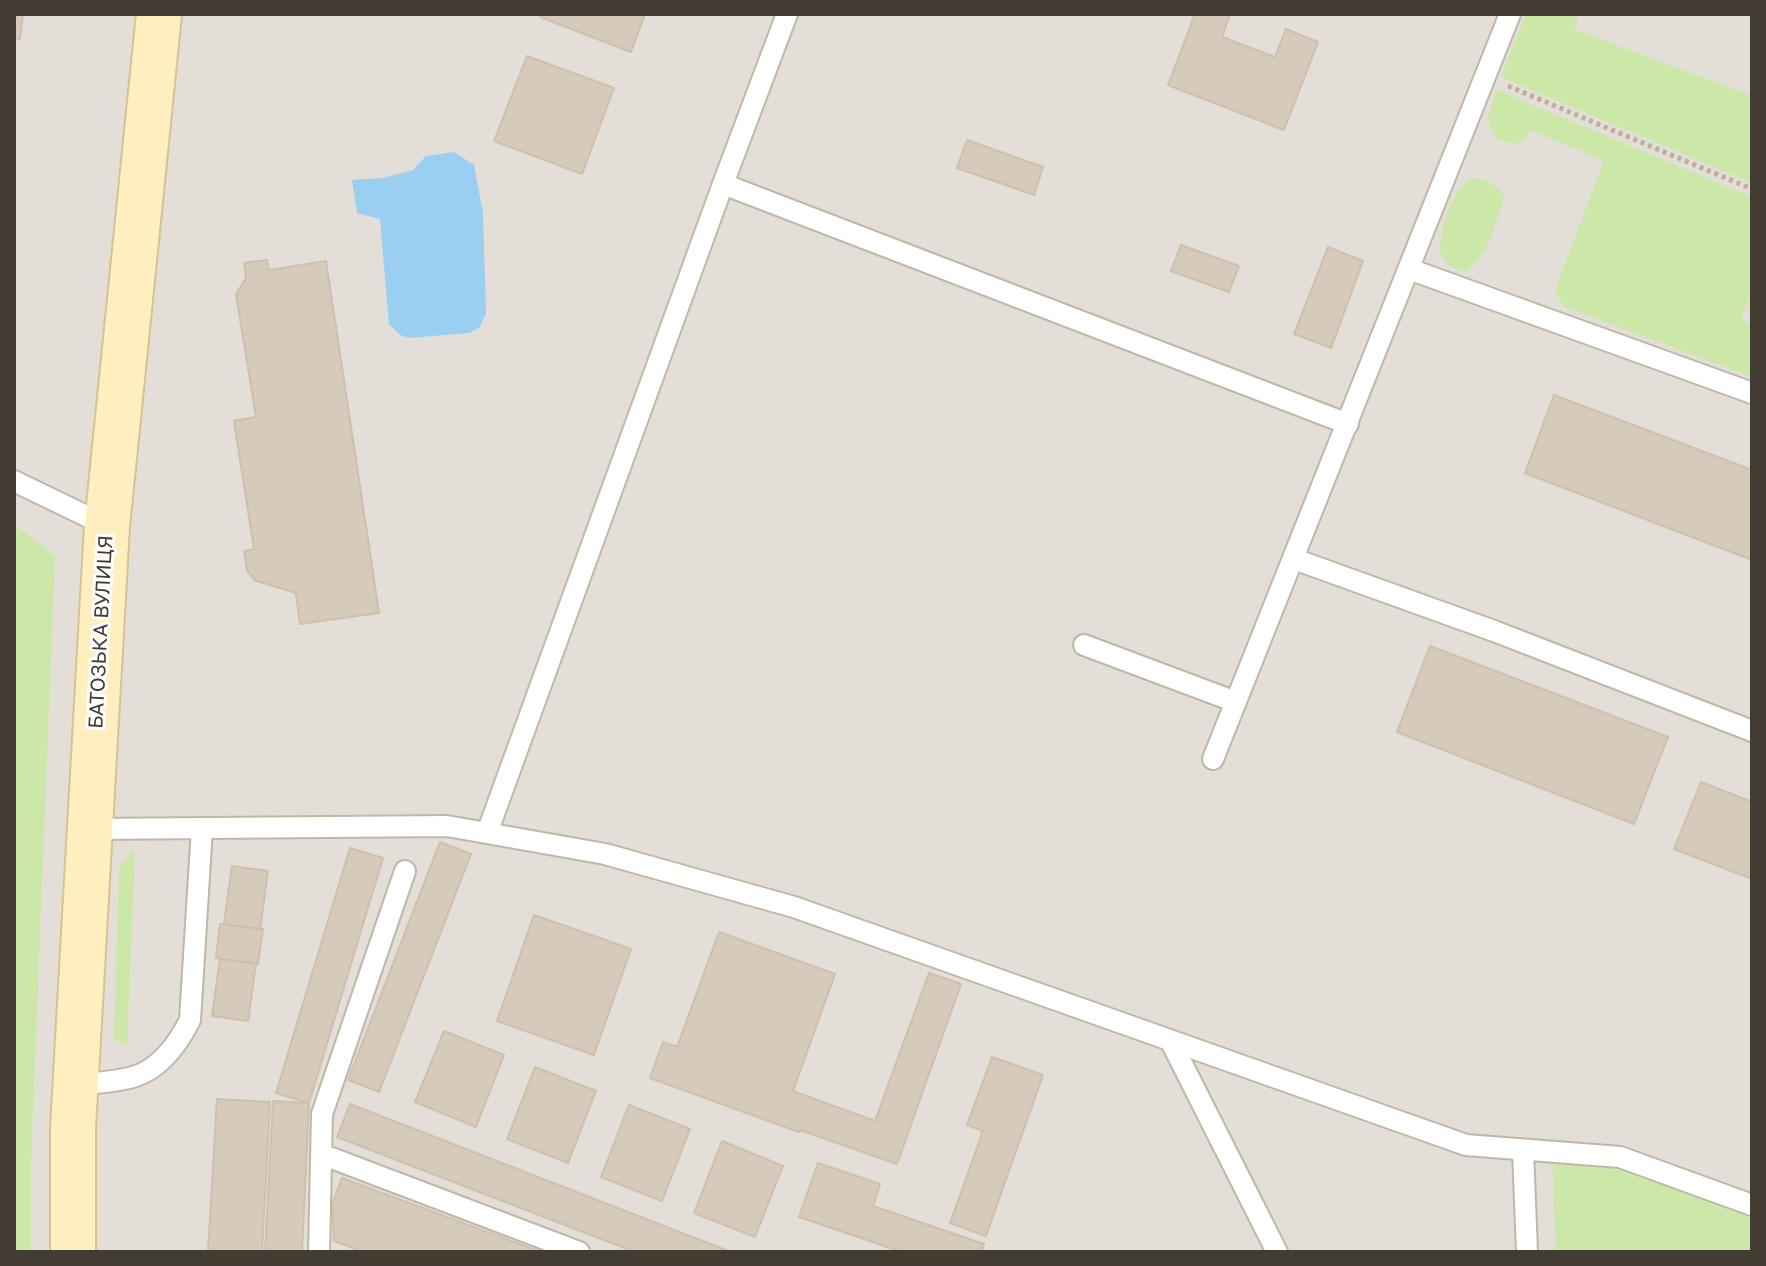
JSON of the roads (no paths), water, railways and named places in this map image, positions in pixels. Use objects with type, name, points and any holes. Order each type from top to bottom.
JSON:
[{"type":"street","name":"БАТОЗЬКА ВУЛИЦЯ","points":[[73,1252],[75,1085],[107,526],[159,14]]},
{"type":"lane","points":[[487,833],[787,14]]},
{"type":"lane","points":[[1213,759],[1510,14]]},
{"type":"lane","points":[[723,184],[1348,424]]},
{"type":"lane","points":[[1409,269],[1752,393]]},
{"type":"lane","points":[[14,481],[107,526]]},
{"type":"lane","points":[[1294,559],[1494,631],[1752,731]]},
{"type":"lane","points":[[1084,645],[1236,702]]},
{"type":"lane","points":[[90,829],[447,826],[605,854],[794,907],[1466,1145],[1620,1157],[1752,1205]]},
{"type":"lane","points":[[75,1085],[134,1077],[159,1063],[180,1040],[190,1020],[202,828]]},
{"type":"lane","points":[[319,1252],[322,1114],[405,871]]},
{"type":"lane","points":[[1170,1040],[1277,1252]]},
{"type":"lane","points":[[1523,1150],[1527,1252]]},
{"type":"lane","points":[[321,1154],[579,1252]]},
{"type":"lane","points":[[1724,1195],[1752,1221]]},
{"type":"water","points":[[454,152],[474,165],[483,213],[486,313],[480,327],[469,333],[409,338],[400,335],[389,324],[380,219],[357,213],[352,180],[383,178],[413,170],[426,156]]}]
